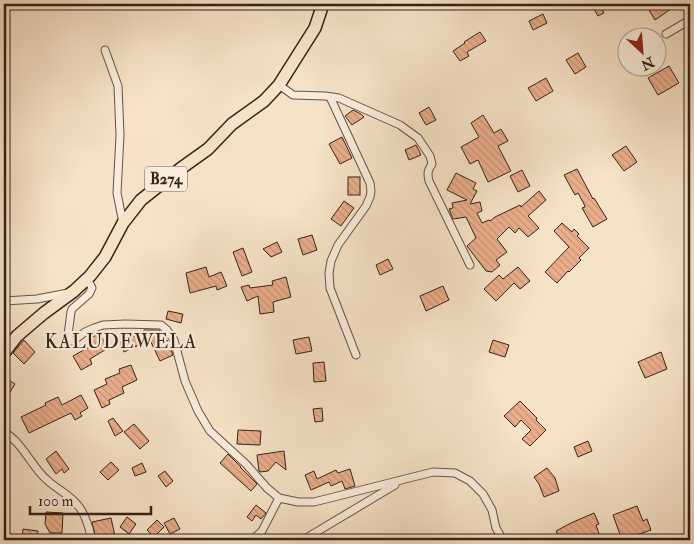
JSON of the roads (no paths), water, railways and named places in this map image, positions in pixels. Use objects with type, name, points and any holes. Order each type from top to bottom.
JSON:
[{"type":"main road","name":"B274","points":[[4,353],[17,336],[86,280],[105,257],[123,223],[141,200],[208,149],[232,124],[264,102],[279,85],[315,28],[323,4]]},
{"type":"street","points":[[666,34],[690,20]]},
{"type":"street","points":[[105,50],[118,86],[120,135],[117,193],[123,223]]},
{"type":"street","points":[[279,85],[293,95],[340,98],[400,124],[418,138],[430,156],[432,164],[427,174],[429,181],[470,265]]},
{"type":"street","points":[[330,97],[370,183],[371,191],[366,206],[338,245],[328,273],[330,288],[356,355]]},
{"type":"street","points":[[86,280],[90,284],[92,291],[72,309],[68,335],[70,341],[76,340],[85,332],[94,328],[114,324],[161,325],[174,340],[185,382],[198,411],[210,431],[279,498],[298,502],[314,502],[433,472],[455,473],[470,481],[482,494],[492,510],[496,528],[503,540]]},
{"type":"street","points":[[4,301],[47,298],[74,291]]},
{"type":"street","points":[[4,432],[14,439],[30,461],[48,480],[70,496],[81,509],[91,534],[91,540]]},
{"type":"street","points":[[303,540],[400,481]]},
{"type":"street","points":[[252,540],[262,531],[279,498]]},
{"type":"district","name":"KALUDEWELA","points":[[121,341]]}]
